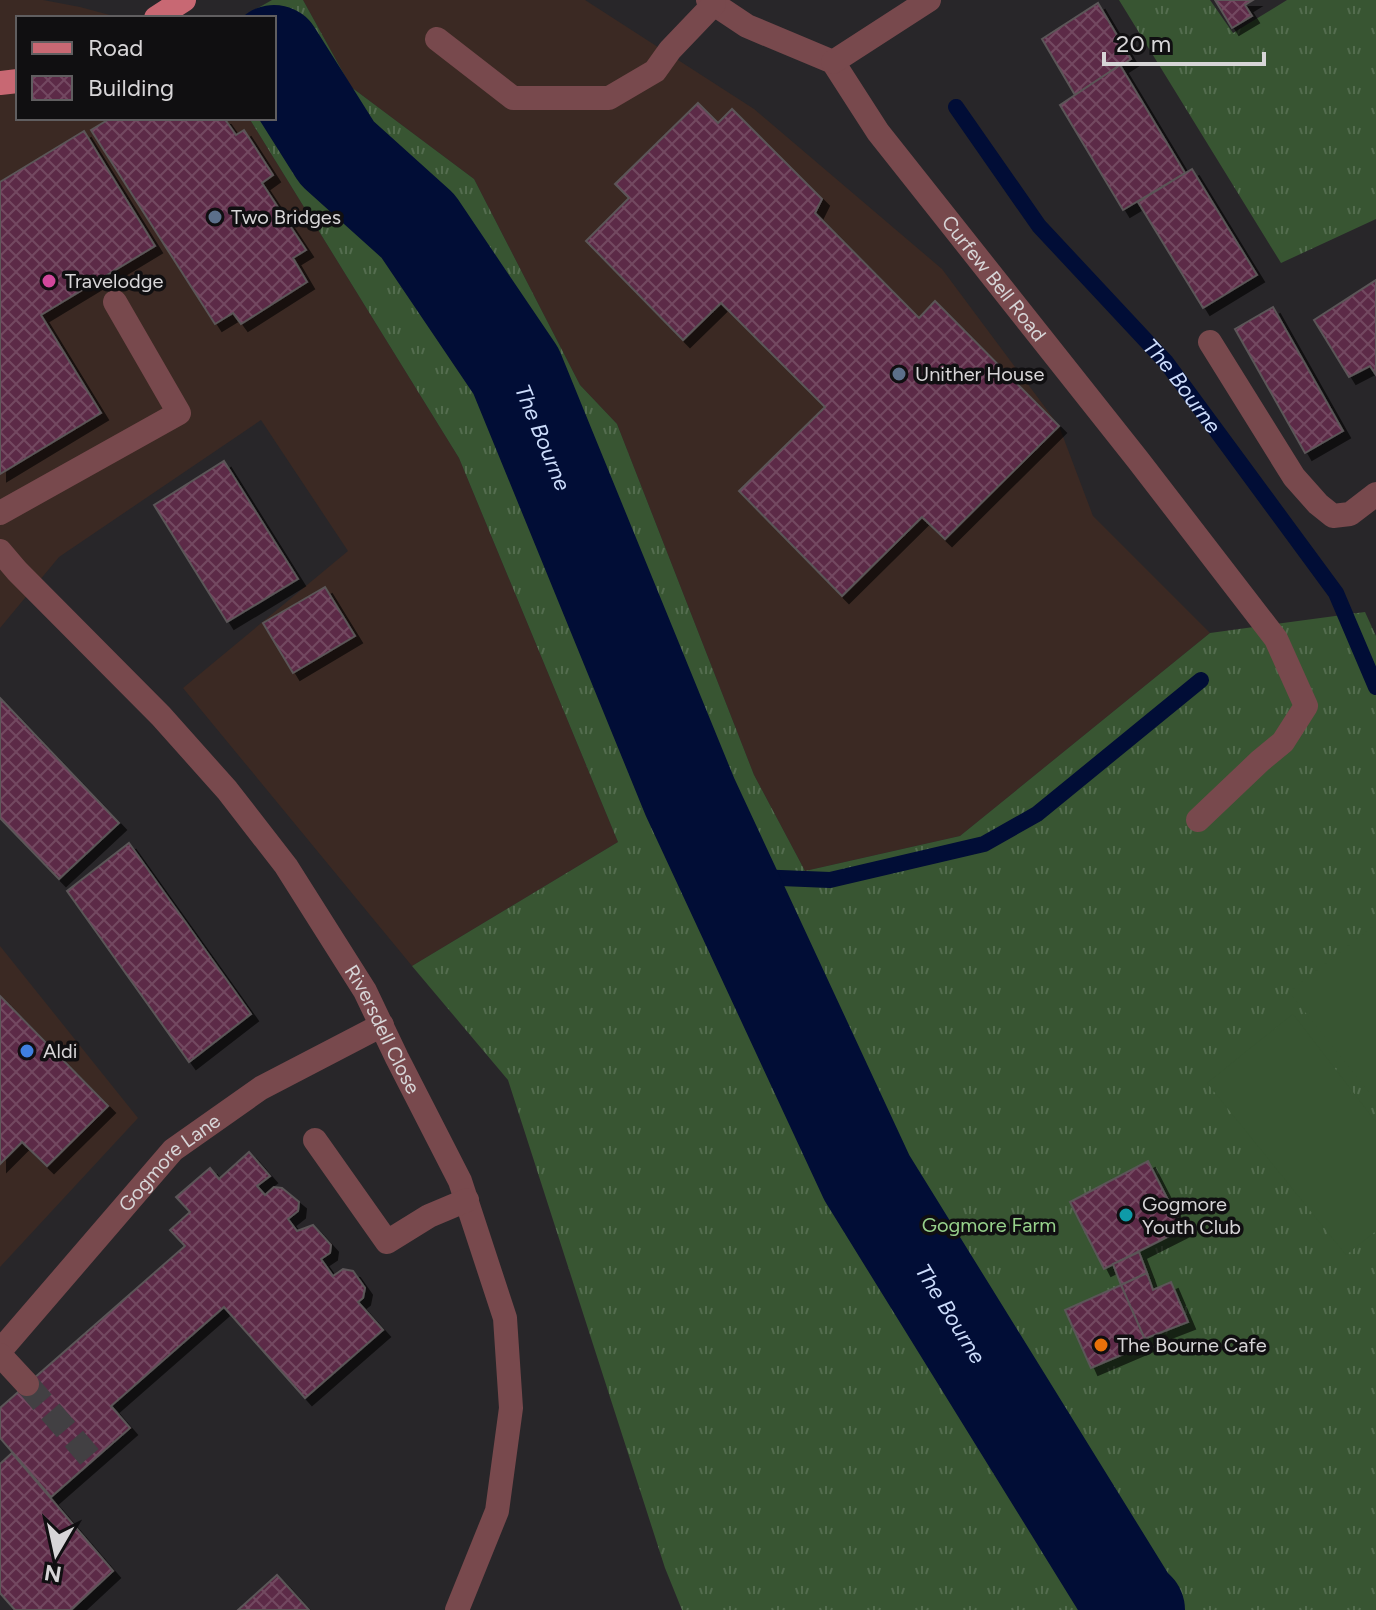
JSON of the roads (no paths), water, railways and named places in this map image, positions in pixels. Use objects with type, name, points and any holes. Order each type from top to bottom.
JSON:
[{"type":"main road","points":[[159,16],[184,0]]},
{"type":"street","points":[[437,39],[513,98],[609,98],[655,71],[711,2],[747,26],[833,62],[929,0]]},
{"type":"street","name":"Curfew Bell Road","points":[[833,62],[878,132],[1276,639],[1306,706],[1283,742],[1198,820]]},
{"type":"street","points":[[0,513],[179,413],[115,302]]},
{"type":"street","points":[[1210,342],[1294,477],[1318,504],[1333,516],[1350,514],[1376,494]]},
{"type":"street","name":"Riversdell Close","points":[[0,551],[161,716],[227,790],[286,866],[365,991],[460,1181],[505,1318],[511,1408],[497,1511],[457,1610]]},
{"type":"street","name":"Gogmore Lane","points":[[0,1353],[173,1150],[261,1088],[382,1025]]},
{"type":"street","points":[[315,1140],[387,1242],[429,1216],[467,1200]]},
{"type":"street","points":[[0,1353],[27,1384]]},
{"type":"waterway","name":"The Bourne","points":[[276,56],[337,153],[418,226],[516,371],[690,797],[867,1178],[1137,1610]]},
{"type":"waterway","name":"The Bourne","points":[[956,107],[1039,226],[1166,362],[1336,593],[1376,687]]},
{"type":"waterway","name":"The Bourne","points":[[727,876],[830,880],[984,844],[1037,814],[1201,680]]},
{"type":"tunnel","points":[[27,1384],[93,1461]]},
{"type":"place","name":"Two Bridges","points":[[215,217]]},
{"type":"place","name":"Travelodge","points":[[49,281]]},
{"type":"place","name":"Unither House","points":[[899,374]]},
{"type":"place","name":"Aldi","points":[[27,1051]]},
{"type":"place","name":"Gogmore Youth Club","points":[[1126,1215]]},
{"type":"place","name":"The Bourne Cafe","points":[[1101,1345]]},
{"type":"park label","name":"Gogmore Farm","points":[[989,1225]]}]
